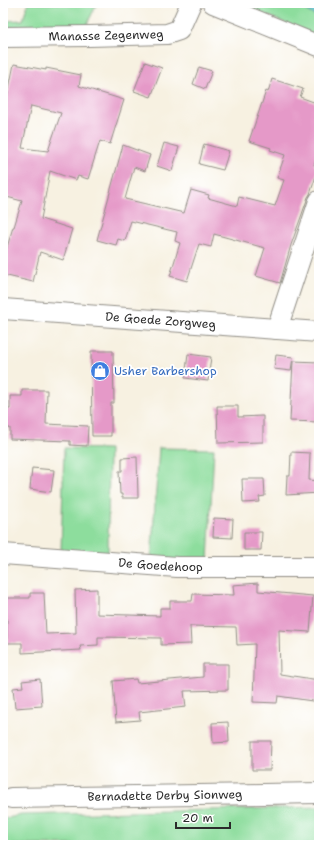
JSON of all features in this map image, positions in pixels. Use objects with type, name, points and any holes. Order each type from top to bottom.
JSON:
[{"type":"street","name":"Manasse Zegenweg","points":[[3,37],[168,34],[179,30],[191,3]]},
{"type":"street","points":[[213,3],[319,46]]},
{"type":"street","points":[[277,329],[319,201]]},
{"type":"street","name":"De Goede Zorgweg","points":[[3,309],[319,332]]},
{"type":"street","name":"De Goedehoop","points":[[3,554],[177,566],[319,567]]},
{"type":"street","name":"Bernadette Derby Sionweg","points":[[11,798],[319,793]]},
{"type":"green space","points":[[28,3],[97,3],[84,31],[3,33],[3,21],[23,20]]},
{"type":"green space","points":[[237,3],[293,3],[319,18],[319,37]]},
{"type":"green space","points":[[64,448],[109,449],[108,555],[61,551]]},
{"type":"green space","points":[[159,448],[214,449],[208,561],[151,560]]},
{"type":"green space","points":[[319,807],[319,845],[3,845],[3,819],[21,815]]},
{"type":"water","points":[[293,3],[319,3],[319,18]]},
{"type":"building","points":[[145,62],[162,68],[151,97],[134,91]]},
{"type":"building","points":[[14,64],[46,70],[46,68],[81,75],[79,86],[124,100],[110,144],[100,141],[88,179],[78,176],[76,180],[50,171],[41,219],[72,229],[63,260],[40,252],[33,282],[3,275],[3,261],[22,201],[3,196],[3,118]],"holes":[[[31,106],[61,113],[48,151],[22,148]]]},
{"type":"building","points":[[199,67],[212,71],[205,89],[193,84]]},
{"type":"building","points":[[272,79],[303,89],[300,97],[319,104],[319,152],[314,165],[319,167],[291,245],[280,283],[256,276],[265,248],[214,234],[211,247],[199,244],[187,281],[170,276],[180,243],[175,241],[177,232],[131,221],[125,241],[118,239],[116,245],[97,240],[123,145],[150,155],[145,171],[134,167],[125,199],[184,213],[191,190],[209,195],[208,198],[237,206],[239,197],[275,206],[284,180],[277,178],[285,155],[270,150],[271,148],[249,141],[266,91],[268,92]]},
{"type":"building","points":[[164,143],[179,147],[172,171],[157,166]]},
{"type":"building","points":[[204,144],[229,151],[223,170],[199,164]]},
{"type":"building","points":[[91,351],[113,351],[114,403],[111,403],[111,436],[92,436]]},
{"type":"building","points":[[188,354],[211,357],[208,381],[185,378]]},
{"type":"building","points":[[276,355],[293,357],[291,371],[274,369]]},
{"type":"building","points":[[293,361],[319,362],[319,422],[290,421]]},
{"type":"building","points":[[22,390],[47,390],[46,424],[88,426],[87,446],[70,445],[70,441],[10,439],[10,428],[3,428],[3,409],[10,409],[10,396],[22,396]]},
{"type":"building","points":[[217,406],[238,406],[238,417],[263,416],[263,442],[218,443]]},
{"type":"building","points":[[291,452],[310,453],[309,480],[319,481],[319,493],[286,495],[287,476],[290,476]]},
{"type":"building","points":[[137,457],[138,498],[122,498],[122,494],[120,494],[119,471],[122,471],[122,458]]},
{"type":"building","points":[[32,468],[54,470],[51,492],[30,489]]},
{"type":"building","points":[[242,479],[264,479],[265,496],[259,497],[260,502],[243,503]]},
{"type":"building","points":[[214,518],[233,519],[232,538],[213,537]]},
{"type":"building","points":[[244,532],[262,532],[261,550],[244,550]]},
{"type":"building","points":[[258,583],[258,591],[313,596],[310,632],[279,630],[280,674],[319,680],[319,702],[278,696],[277,703],[253,702],[255,644],[237,645],[236,627],[190,626],[191,644],[161,645],[161,638],[98,637],[98,645],[80,646],[81,650],[22,653],[22,643],[7,643],[7,619],[3,619],[3,598],[30,598],[30,593],[44,593],[46,634],[76,633],[75,590],[97,589],[97,614],[160,616],[160,608],[170,608],[170,601],[192,601],[193,594],[234,595],[233,585]]},
{"type":"building","points":[[203,664],[228,664],[228,690],[184,691],[186,707],[139,712],[140,720],[116,722],[113,681],[136,679],[137,683],[203,677]]},
{"type":"building","points":[[40,679],[42,706],[15,708],[13,688],[23,687],[22,681]]},
{"type":"building","points":[[228,722],[229,742],[213,743],[212,723]]},
{"type":"building","points":[[252,741],[271,741],[270,770],[252,770]]},
{"type":"place","name":"Usher Barbershop","points":[[100,371]]}]
